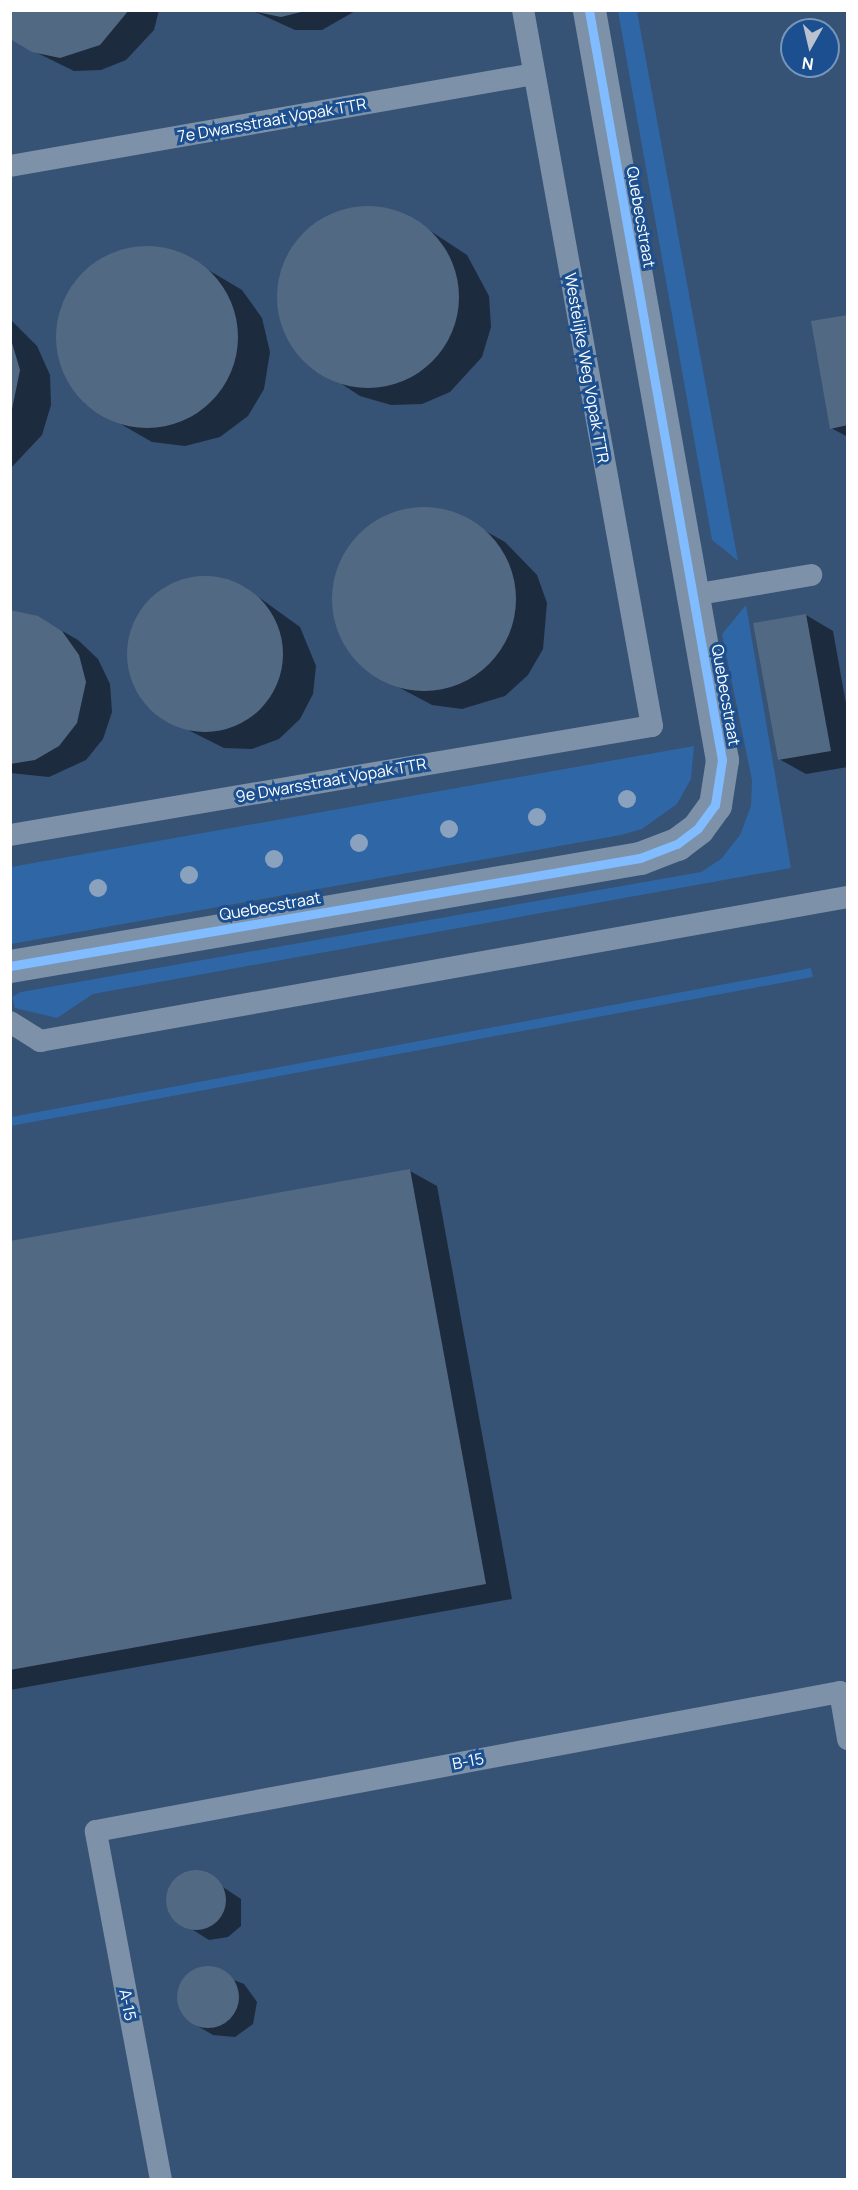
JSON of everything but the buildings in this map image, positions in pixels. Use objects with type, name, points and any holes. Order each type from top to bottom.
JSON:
[{"type":"street","name":"Quebecstraat","points":[[10,966],[640,858],[676,844],[698,828],[715,805],[722,760],[589,10]]},
{"type":"lane","name":"Westelijke Weg Vopak TTR","points":[[523,10],[652,726]]},
{"type":"lane","name":"7e Dwarsstraat Vopak TTR","points":[[10,166],[534,74]]},
{"type":"lane","points":[[693,595],[812,575]]},
{"type":"lane","name":"9e Dwarsstraat Vopak TTR","points":[[10,835],[652,726]]},
{"type":"lane","points":[[10,1022],[40,1041],[848,897]]},
{"type":"lane","name":"B-15","points":[[96,1831],[840,1692],[848,1738]]},
{"type":"lane","name":"A-15","points":[[96,1831],[161,2180]]},
{"type":"shaded area","points":[[618,11],[637,11],[738,561],[712,540]]},
{"type":"shaded area","points":[[746,605],[791,868],[93,994],[57,1018],[15,1008],[12,997],[21,992],[701,872],[721,859],[740,835],[751,806],[752,780],[722,634]]},
{"type":"shaded area","points":[[694,746],[691,779],[677,804],[642,829],[621,835],[11,944],[11,867]]},
{"type":"shaded area","points":[[811,968],[813,977],[11,1126],[11,1117]]},
{"type":"cycle path","points":[[10,966],[640,858],[677,844],[698,828],[715,805],[722,760],[589,10]]}]
